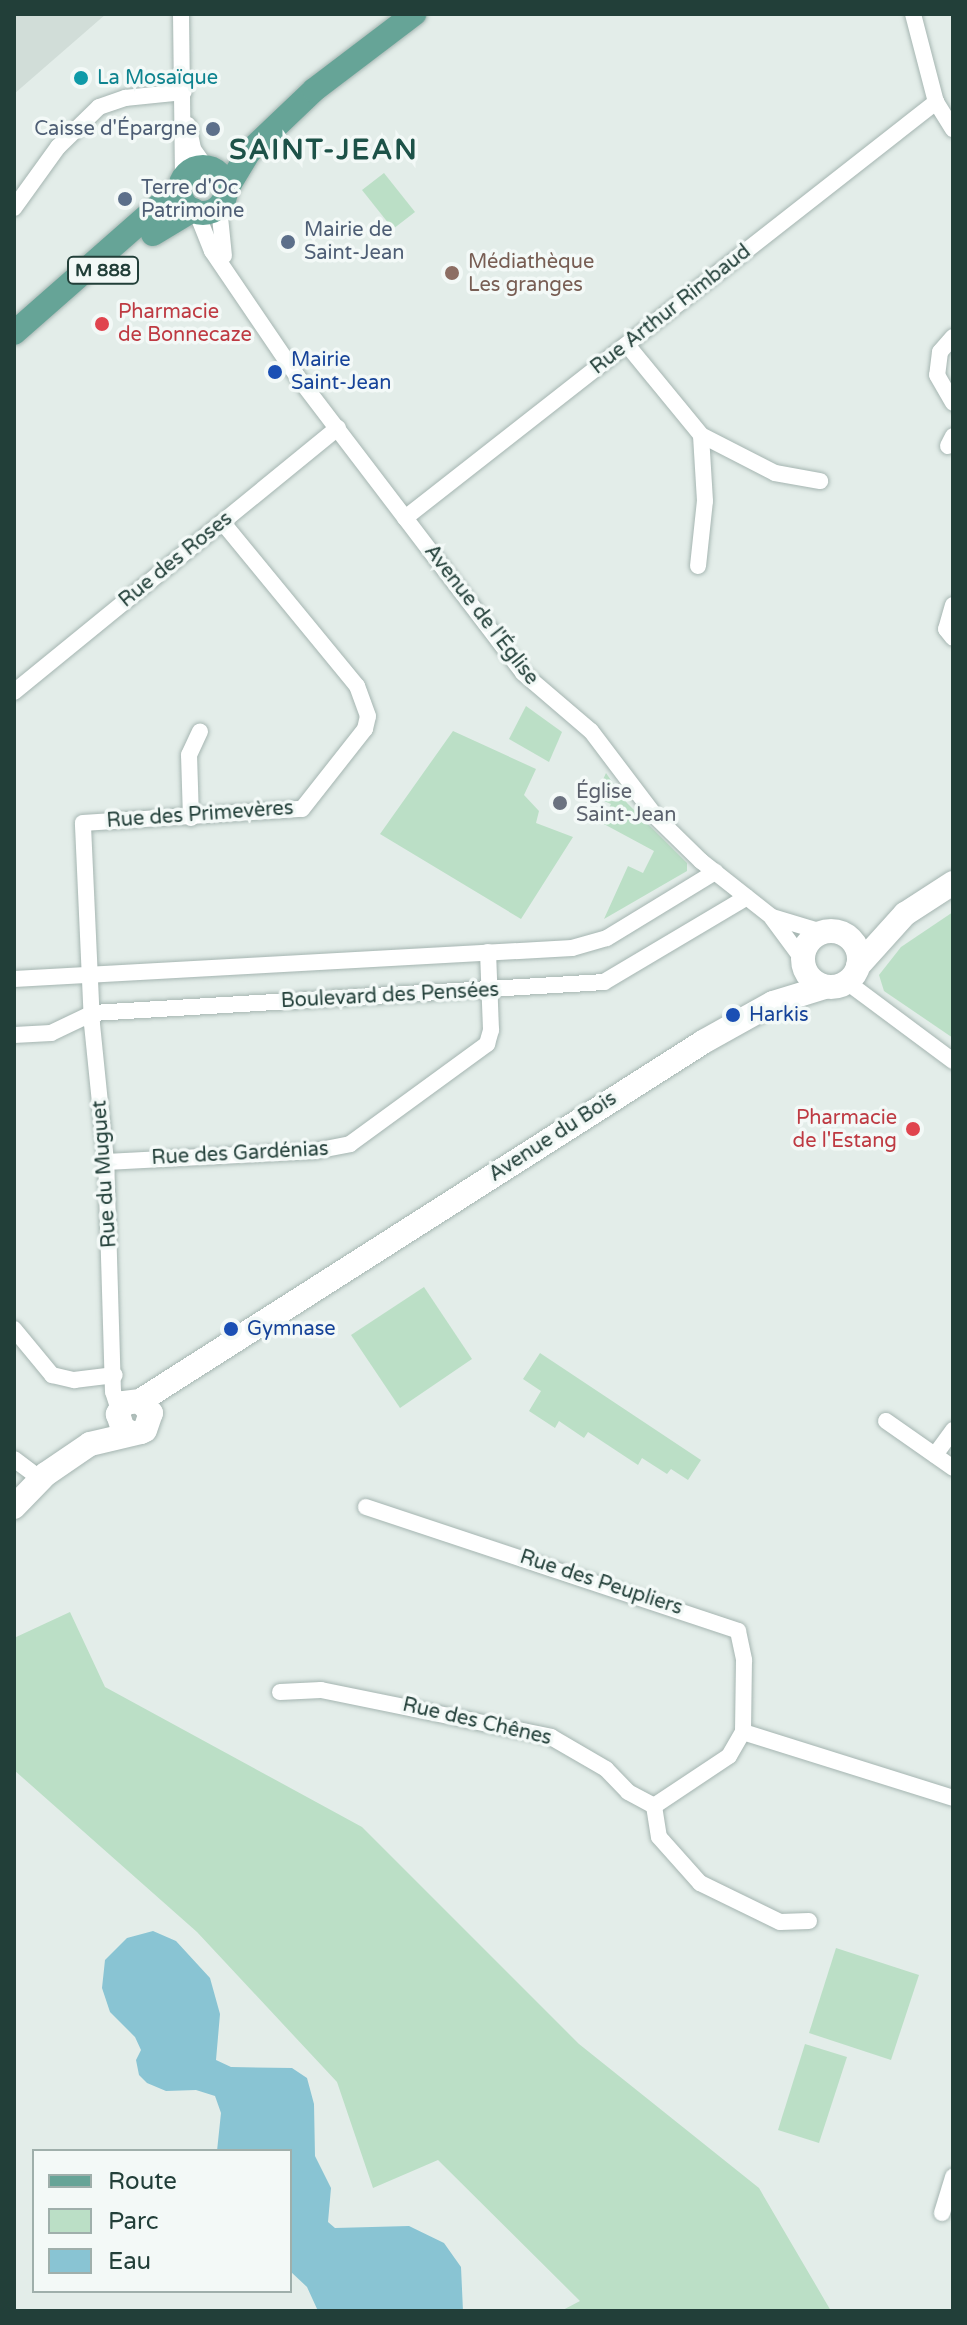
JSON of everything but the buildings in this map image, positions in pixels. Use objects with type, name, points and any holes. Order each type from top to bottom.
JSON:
[{"type":"main road","points":[[209,205],[181,183],[314,90],[414,14]]},
{"type":"main road","points":[[209,205],[249,152],[314,90]]},
{"type":"main road","points":[[207,167],[222,176],[209,205]]},
{"type":"main road","name":"M 888","points":[[14,333],[93,266],[181,183]]},
{"type":"main road","name":"M 888","points":[[14,333],[173,217],[209,205]]},
{"type":"street","points":[[181,14],[184,92],[181,183]]},
{"type":"street","points":[[913,14],[936,102],[953,129]]},
{"type":"street","points":[[14,208],[58,147],[99,107],[125,98],[184,92]]},
{"type":"street","name":"Rue Arthur Rimbaud","points":[[405,518],[936,102]]},
{"type":"street","points":[[184,121],[207,167]]},
{"type":"street","name":"Avenue de l'Église","points":[[209,205],[212,251],[338,428],[523,673],[591,731],[656,817],[715,872],[772,917],[803,962]]},
{"type":"street","points":[[953,337],[940,352],[937,375],[953,403]]},
{"type":"street","points":[[628,346],[701,435],[775,473],[820,481]]},
{"type":"street","name":"Rue des Roses","points":[[14,692],[338,428]]},
{"type":"street","points":[[698,566],[705,501],[701,435]]},
{"type":"street","name":"Rue des Primevères","points":[[92,974],[83,823],[302,809],[365,729],[368,716],[357,686],[223,523]]},
{"type":"street","points":[[953,605],[946,629],[953,638]]},
{"type":"street","points":[[191,818],[189,755],[200,731]]},
{"type":"street","name":"Boulevard des Pensées","points":[[14,979],[572,948],[598,941],[715,872]]},
{"type":"street","points":[[844,978],[905,914],[953,883]]},
{"type":"street","name":"Boulevard des Pensées","points":[[14,1035],[51,1033],[93,1013],[604,982],[747,897]]},
{"type":"street","points":[[905,914],[812,938],[803,962],[810,978],[844,978],[953,1061]]},
{"type":"street","name":"Avenue de l'Église","points":[[772,917],[834,934]]},
{"type":"street","points":[[834,934],[856,945],[844,978]]},
{"type":"street","name":"Rue des Gardénias","points":[[106,1162],[315,1151],[350,1144],[478,1056],[491,1030],[488,952]]},
{"type":"street","name":"Avenue du Bois","points":[[773,1003],[803,962]]},
{"type":"street","name":"Rue du Muguet","points":[[92,974],[106,1162],[115,1375],[132,1413]]},
{"type":"street","name":"Avenue du Bois","points":[[14,1507],[43,1476],[132,1413],[651,1074],[773,1003],[844,978]]},
{"type":"street","points":[[14,1329],[52,1375],[74,1380],[115,1375]]},
{"type":"street","points":[[886,1421],[953,1468]]},
{"type":"street","points":[[935,1455],[953,1430]]},
{"type":"street","points":[[14,1459],[43,1476]]},
{"type":"street","name":"Rue des Peupliers","points":[[366,1507],[738,1631],[744,1660],[743,1732]]},
{"type":"street","name":"Rue des Chênes","points":[[280,1692],[321,1690],[551,1737],[606,1769],[628,1792],[654,1806]]},
{"type":"street","points":[[809,1921],[780,1922],[700,1883],[659,1837],[654,1806],[729,1756],[743,1732],[953,1798]]},
{"type":"street","points":[[942,2213],[953,2177]]},
{"type":"shaded area","points":[[14,14],[106,14],[14,94]]},
{"type":"green space","points":[[384,173],[415,212],[393,229],[362,190]]},
{"type":"green space","points":[[526,706],[562,732],[549,762],[509,739]]},
{"type":"green space","points":[[453,731],[536,769],[524,795],[539,811],[536,823],[573,837],[521,919],[380,834]]},
{"type":"green space","points":[[606,773],[627,803],[687,863],[687,871],[604,919],[628,866],[643,873],[654,851],[602,823],[611,804],[595,797]]},
{"type":"green space","points":[[953,912],[953,1038],[884,991],[879,975],[901,947]]},
{"type":"green space","points":[[424,1287],[472,1359],[400,1408],[351,1335]]},
{"type":"green space","points":[[540,1353],[701,1460],[688,1480],[671,1469],[667,1474],[642,1458],[638,1465],[588,1432],[584,1438],[559,1421],[555,1428],[529,1411],[541,1391],[523,1379]]},
{"type":"green space","points":[[70,1612],[105,1687],[362,1827],[579,2044],[759,2188],[831,2311],[561,2311],[580,2301],[438,2160],[373,2188],[337,2082],[197,1932],[14,1770],[14,1638]]},
{"type":"green space","points":[[836,1948],[919,1975],[891,2060],[809,2033]]},
{"type":"green space","points":[[805,2044],[847,2057],[819,2143],[778,2130]]},
{"type":"water","points":[[153,1931],[176,1941],[210,1978],[220,2014],[216,2060],[231,2067],[292,2068],[307,2078],[314,2104],[315,2156],[331,2188],[328,2222],[335,2228],[409,2226],[444,2243],[461,2267],[463,2311],[318,2311],[307,2287],[292,2273],[292,2149],[217,2149],[221,2113],[215,2096],[196,2090],[166,2091],[147,2083],[139,2075],[136,2060],[141,2050],[135,2037],[110,2012],[102,1988],[105,1960],[127,1938]]},
{"type":"place","name":"La Mosaïque","points":[[81,78]]},
{"type":"place","name":"Caisse d'Épargne","points":[[213,129]]},
{"type":"place","name":"Terre d'Oc Patrimoine","points":[[125,199]]},
{"type":"place","name":"Mairie de Saint-Jean","points":[[288,242]]},
{"type":"place","name":"Médiathèque Les granges","points":[[452,273]]},
{"type":"place","name":"Pharmacie de Bonnecaze","points":[[102,324]]},
{"type":"place","name":"Mairie Saint-Jean","points":[[275,372]]},
{"type":"place","name":"Église Saint-Jean","points":[[560,803]]},
{"type":"place","name":"Harkis","points":[[733,1015]]},
{"type":"place","name":"Pharmacie de l'Estang","points":[[913,1129]]},
{"type":"place","name":"Gymnase","points":[[231,1329]]},
{"type":"district","name":"SAINT-JEAN","points":[[324,150]]}]
